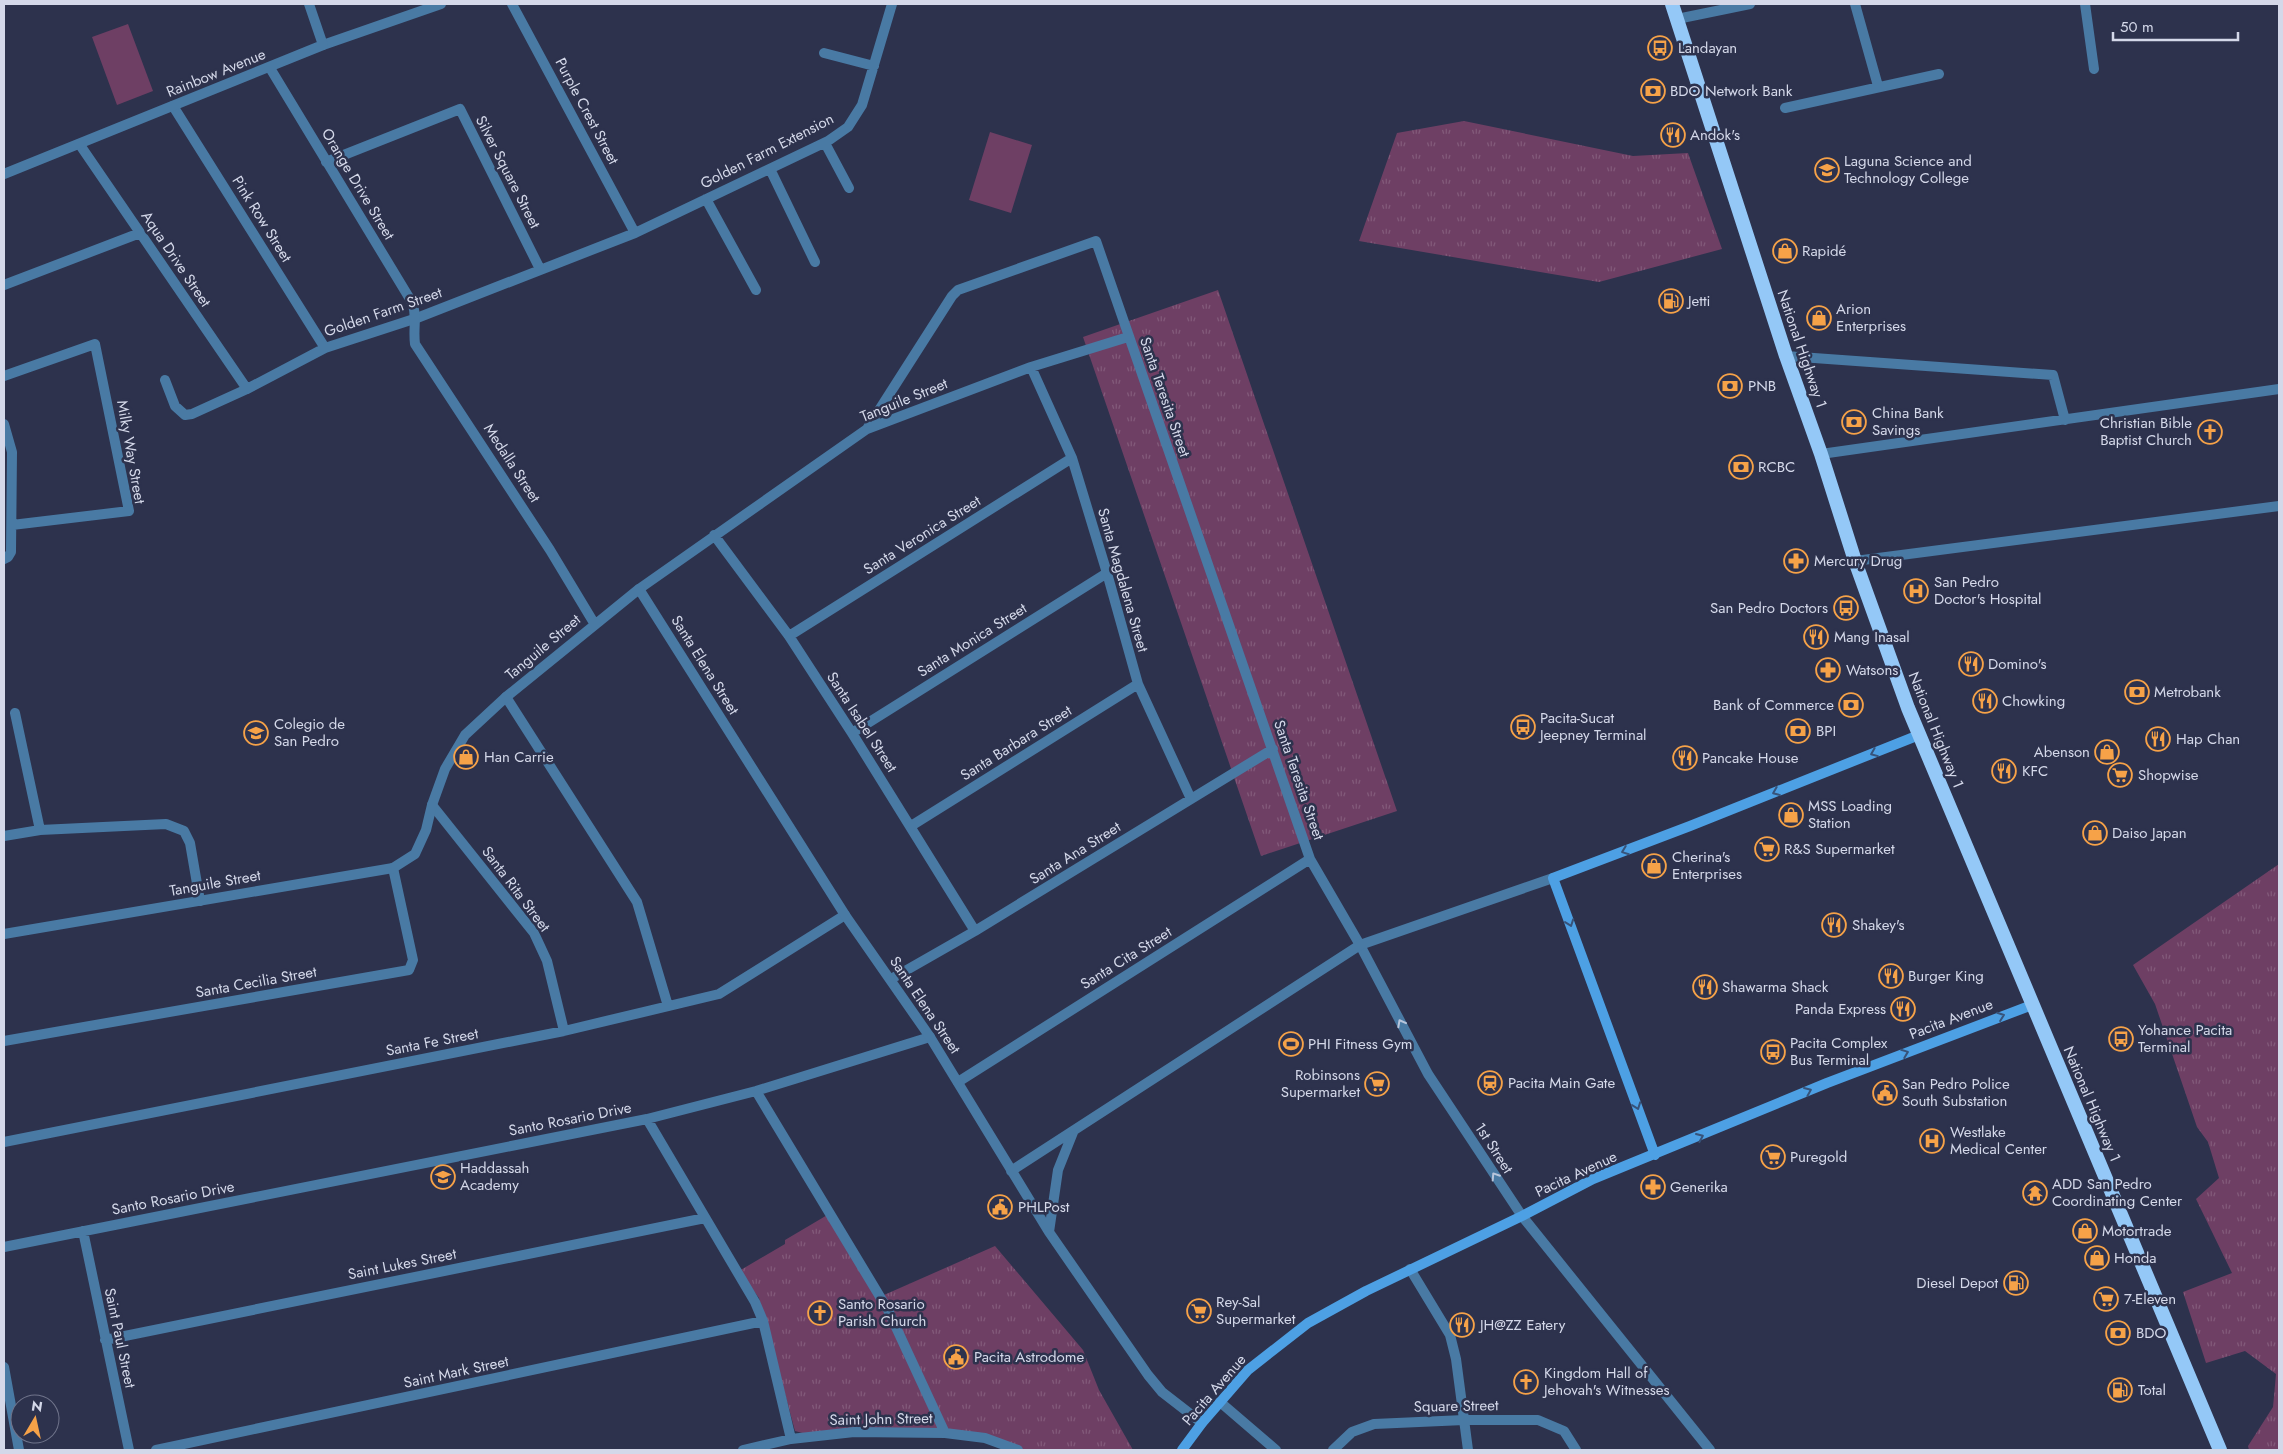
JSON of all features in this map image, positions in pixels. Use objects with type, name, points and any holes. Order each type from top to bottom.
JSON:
[{"type":"highway","name":"National Highway 1","points":[[1672,4],[1786,356],[1821,454],[1855,561],[1919,735],[2220,1450]]},
{"type":"main road","points":[[1655,1155],[1553,878],[1919,735]]},
{"type":"main road","name":"Pacita Avenue","points":[[1182,1450],[1202,1423],[1248,1370],[1291,1334],[1366,1291],[1522,1216],[1593,1179],[1827,1083],[2032,1005]]},
{"type":"street","points":[[309,4],[323,45]]},
{"type":"street","name":"Rainbow Avenue","points":[[4,174],[80,145],[323,45],[441,4]]},
{"type":"street","name":"Purple Crest Street","points":[[512,4],[635,233]]},
{"type":"street","name":"Golden Farm Extension","points":[[635,233],[825,143],[848,128],[862,105],[892,4]]},
{"type":"street","points":[[1677,19],[1750,4]]},
{"type":"street","points":[[1856,4],[1878,86]]},
{"type":"street","points":[[2085,4],[2094,69]]},
{"type":"street","points":[[824,53],[874,66]]},
{"type":"street","name":"Orange Drive Street","points":[[270,68],[413,304],[417,318]]},
{"type":"street","points":[[1785,108],[1939,74]]},
{"type":"street","name":"Pink Row Street","points":[[173,106],[325,348]]},
{"type":"street","name":"Silver Square Street","points":[[326,162],[460,109],[540,269]]},
{"type":"street","points":[[825,143],[849,188]]},
{"type":"street","name":"Aqua Drive Street","points":[[80,145],[247,389]]},
{"type":"street","points":[[770,169],[815,262]]},
{"type":"street","points":[[706,199],[756,290]]},
{"type":"street","points":[[4,285],[140,233]]},
{"type":"street","name":"Golden Farm Street","points":[[165,380],[175,406],[185,415],[192,414],[247,389],[325,348],[417,318],[635,233]]},
{"type":"street","name":"Santa Teresita Street","points":[[867,428],[952,296],[958,290],[1095,240],[1310,859]]},
{"type":"street","name":"Medalla Street","points":[[417,318],[414,333],[415,344],[550,550],[594,623]]},
{"type":"street","name":"Tanguile Street","points":[[4,934],[393,868],[415,854],[426,830],[432,805],[445,769],[465,735],[506,696],[594,623],[714,534],[867,428],[1031,367],[1128,337]]},
{"type":"street","name":"Milky Way Street","points":[[4,376],[95,344],[129,511],[12,526]]},
{"type":"street","points":[[1786,356],[2053,375],[2064,420]]},
{"type":"street","name":"Santa Magdalena Street","points":[[1031,367],[1072,458],[1108,573],[1138,684],[1191,799]]},
{"type":"street","points":[[1821,454],[2279,389]]},
{"type":"street","points":[[4,424],[8,453],[12,526],[11,552],[6,558]]},
{"type":"street","name":"Santa Veronica Street","points":[[789,636],[1072,458]]},
{"type":"street","points":[[1855,561],[2279,506]]},
{"type":"street","name":"Santa Isabel Street","points":[[714,534],[789,636],[911,826],[975,932]]},
{"type":"street","name":"Santa Monica Street","points":[[852,733],[1108,573]]},
{"type":"street","name":"Santa Elena Street","points":[[639,589],[844,915],[930,1038],[1049,1232],[1148,1375],[1162,1392],[1202,1423]]},
{"type":"street","name":"Santa Barbara Street","points":[[911,826],[1138,684]]},
{"type":"street","points":[[506,696],[637,902],[668,1006]]},
{"type":"street","points":[[15,713],[40,830]]},
{"type":"street","name":"Santa Ana Street","points":[[891,980],[975,932],[1273,749]]},
{"type":"street","name":"Santa Rita Street","points":[[432,805],[534,933],[547,961],[564,1031]]},
{"type":"street","points":[[4,836],[40,830],[166,824],[184,831],[190,843],[200,901]]},
{"type":"street","name":"1st Street","points":[[1310,859],[1360,945],[1428,1074],[1522,1216],[1710,1450]]},
{"type":"street","name":"Santa Cita Street","points":[[958,1082],[1310,859]]},
{"type":"street","name":"Santa Cecilia Street","points":[[4,1041],[409,970],[412,960],[393,868]]},
{"type":"street","points":[[1011,1171],[1360,945],[1553,878]]},
{"type":"street","name":"Santa Fe Street","points":[[4,1142],[564,1031],[719,994],[844,915]]},
{"type":"street","name":"Santo Rosario Drive","points":[[4,1247],[647,1119],[756,1090],[930,1038]]},
{"type":"street","points":[[756,1090],[888,1310],[945,1433]]},
{"type":"street","points":[[647,1119],[755,1302],[762,1321],[791,1439]]},
{"type":"street","points":[[1049,1232],[1053,1194],[1058,1170],[1074,1130]]},
{"type":"street","name":"Saint Lukes Street","points":[[105,1340],[705,1218]]},
{"type":"street","name":"Saint Paul Street","points":[[83,1231],[129,1450]]},
{"type":"street","points":[[1410,1269],[1450,1335],[1456,1359],[1468,1450]]},
{"type":"street","name":"Saint Mark Street","points":[[156,1450],[762,1321]]},
{"type":"street","points":[[4,1367],[19,1450]]},
{"type":"street","points":[[1220,1402],[1276,1450]]},
{"type":"street","name":"Square Street","points":[[1333,1450],[1352,1432],[1374,1424],[1464,1420],[1538,1420],[1564,1431],[1576,1450]]},
{"type":"street","name":"Saint John Street","points":[[744,1450],[791,1439],[854,1432],[945,1433],[985,1438],[1018,1450]]},
{"type":"green space","points":[[128,24],[153,91],[117,105],[92,37]]},
{"type":"green space","points":[[1464,121],[1633,156],[1688,153],[1722,249],[1599,282],[1359,241],[1397,133]]},
{"type":"green space","points":[[990,132],[1032,145],[1011,213],[969,200]]},
{"type":"green space","points":[[1218,290],[1397,811],[1261,856],[1083,337]]},
{"type":"green space","points":[[2279,864],[2279,1450],[2249,1450],[2248,1446],[2273,1407],[2276,1374],[2245,1351],[2206,1363],[2183,1292],[2232,1273],[2196,1199],[2219,1178],[2208,1142],[2197,1127],[2155,1004],[2133,965]]},
{"type":"green space","points":[[829,1214],[888,1310],[941,1430],[806,1434],[795,1431],[759,1298],[739,1271],[785,1244],[785,1240]]},
{"type":"green space","points":[[995,1246],[1083,1350],[1099,1390],[1133,1450],[1019,1450],[945,1433],[884,1295]]},
{"type":"place","name":"Landayan","points":[[1660,48]]},
{"type":"place","name":"BDO Network Bank","points":[[1653,91]]},
{"type":"place","name":"Andok's","points":[[1673,135]]},
{"type":"place","name":"Laguna Science and Technology College","points":[[1827,170]]},
{"type":"place","name":"Rapidé","points":[[1785,251]]},
{"type":"place","name":"Jetti","points":[[1671,301]]},
{"type":"place","name":"Arion Enterprises","points":[[1819,318]]},
{"type":"place","name":"PNB","points":[[1730,386]]},
{"type":"place","name":"China Bank Savings","points":[[1854,422]]},
{"type":"place","name":"Christian Bible Baptist Church","points":[[2210,432]]},
{"type":"place","name":"RCBC","points":[[1741,467]]},
{"type":"place","name":"Mercury Drug","points":[[1796,561]]},
{"type":"place","name":"San Pedro Doctor's Hospital","points":[[1916,591]]},
{"type":"place","name":"San Pedro Doctors","points":[[1846,608]]},
{"type":"place","name":"Mang Inasal","points":[[1816,637]]},
{"type":"place","name":"Domino's","points":[[1971,664]]},
{"type":"place","name":"Watsons","points":[[1828,670]]},
{"type":"place","name":"Metrobank","points":[[2137,692]]},
{"type":"place","name":"Chowking","points":[[1985,701]]},
{"type":"place","name":"Bank of Commerce","points":[[1851,705]]},
{"type":"place","name":"Pacita-Sucat Jeepney Terminal","points":[[1523,727]]},
{"type":"place","name":"BPI","points":[[1798,731]]},
{"type":"place","name":"Colegio de San Pedro","points":[[256,733]]},
{"type":"place","name":"Hap Chan","points":[[2158,739]]},
{"type":"place","name":"Abenson","points":[[2107,752]]},
{"type":"place","name":"Han Carrie","points":[[466,757]]},
{"type":"place","name":"Pancake House","points":[[1685,758]]},
{"type":"place","name":"KFC","points":[[2004,771]]},
{"type":"place","name":"Shopwise","points":[[2120,775]]},
{"type":"place","name":"MSS Loading Station","points":[[1791,815]]},
{"type":"place","name":"Daiso Japan","points":[[2095,833]]},
{"type":"place","name":"R&S Supermarket","points":[[1767,849]]},
{"type":"place","name":"Cherina's Enterprises","points":[[1654,866]]},
{"type":"place","name":"Shakey's","points":[[1834,925]]},
{"type":"place","name":"Burger King","points":[[1891,976]]},
{"type":"place","name":"Shawarma Shack","points":[[1705,987]]},
{"type":"place","name":"Panda Express","points":[[1903,1009]]},
{"type":"place","name":"Yohance Pacita Terminal","points":[[2121,1039]]},
{"type":"place","name":"PHI Fitness Gym","points":[[1291,1044]]},
{"type":"place","name":"Pacita Complex Bus Terminal","points":[[1773,1052]]},
{"type":"place","name":"Pacita Main Gate","points":[[1490,1083]]},
{"type":"place","name":"Robinsons Supermarket","points":[[1377,1084]]},
{"type":"place","name":"San Pedro Police South Substation","points":[[1885,1093]]},
{"type":"place","name":"Westlake Medical Center","points":[[1932,1141]]},
{"type":"place","name":"Puregold","points":[[1773,1157]]},
{"type":"place","name":"Haddassah Academy","points":[[443,1177]]},
{"type":"place","name":"Generika","points":[[1653,1187]]},
{"type":"place","name":"ADD San Pedro Coordinating Center","points":[[2035,1193]]},
{"type":"place","name":"PHLPost","points":[[1000,1207]]},
{"type":"place","name":"Motortrade","points":[[2085,1231]]},
{"type":"place","name":"Honda","points":[[2097,1258]]},
{"type":"place","name":"Diesel Depot","points":[[2016,1283]]},
{"type":"place","name":"7-Eleven","points":[[2106,1299]]},
{"type":"place","name":"Rey-Sal Supermarket","points":[[1199,1311]]},
{"type":"place","name":"Santo Rosario Parish Church","points":[[820,1313]]},
{"type":"place","name":"JH@ZZ Eatery","points":[[1462,1325]]},
{"type":"place","name":"BDO","points":[[2118,1333]]},
{"type":"place","name":"Pacita Astrodome","points":[[956,1357]]},
{"type":"place","name":"Kingdom Hall of Jehovah's Witnesses","points":[[1526,1382]]},
{"type":"place","name":"Total","points":[[2120,1390]]}]
